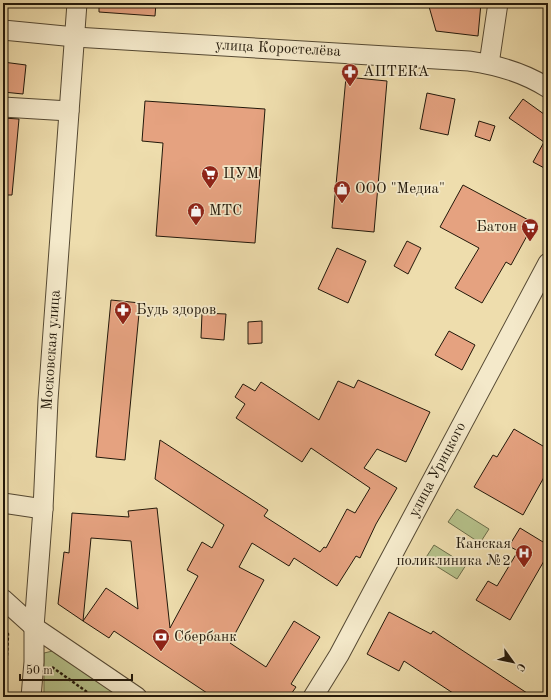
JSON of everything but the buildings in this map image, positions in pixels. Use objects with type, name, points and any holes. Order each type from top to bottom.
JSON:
[{"type":"street","name":"Московская улица","points":[[30,697],[34,662],[34,627],[43,509],[48,400],[77,3]]},
{"type":"street","points":[[489,64],[498,3]]},
{"type":"street","name":"улица Коростелёва","points":[[3,30],[75,37],[469,61],[489,64],[521,73],[548,88]]},
{"type":"street","points":[[3,106],[69,111]]},
{"type":"street","name":"улица Урицкого","points":[[313,697],[339,655],[548,263]]},
{"type":"street","points":[[3,502],[43,509]]},
{"type":"street","points":[[3,598],[34,627],[137,697]]},
{"type":"path","points":[[3,630],[8,634],[5,697]]},
{"type":"path","points":[[3,652],[8,654]]},
{"type":"path","points":[[52,667],[94,697]]},
{"type":"green space","points":[[457,509],[489,529],[480,543],[448,522]]},
{"type":"green space","points":[[434,545],[466,565],[457,579],[425,559]]},
{"type":"green space","points":[[57,650],[129,697],[44,697],[44,653]]},
{"type":"place","name":"АПТЕКА","points":[[350,87]]},
{"type":"place","name":"ЦУМ","points":[[210,189]]},
{"type":"place","name":"ООО \"Медиа\"","points":[[342,204]]},
{"type":"place","name":"МТС","points":[[196,226]]},
{"type":"place","name":"Батон","points":[[530,242]]},
{"type":"place","name":"Будь здоров","points":[[123,325]]},
{"type":"place","name":"Канская поликлиника №2","points":[[524,568]]},
{"type":"place","name":"Сбербанк","points":[[161,652]]}]
